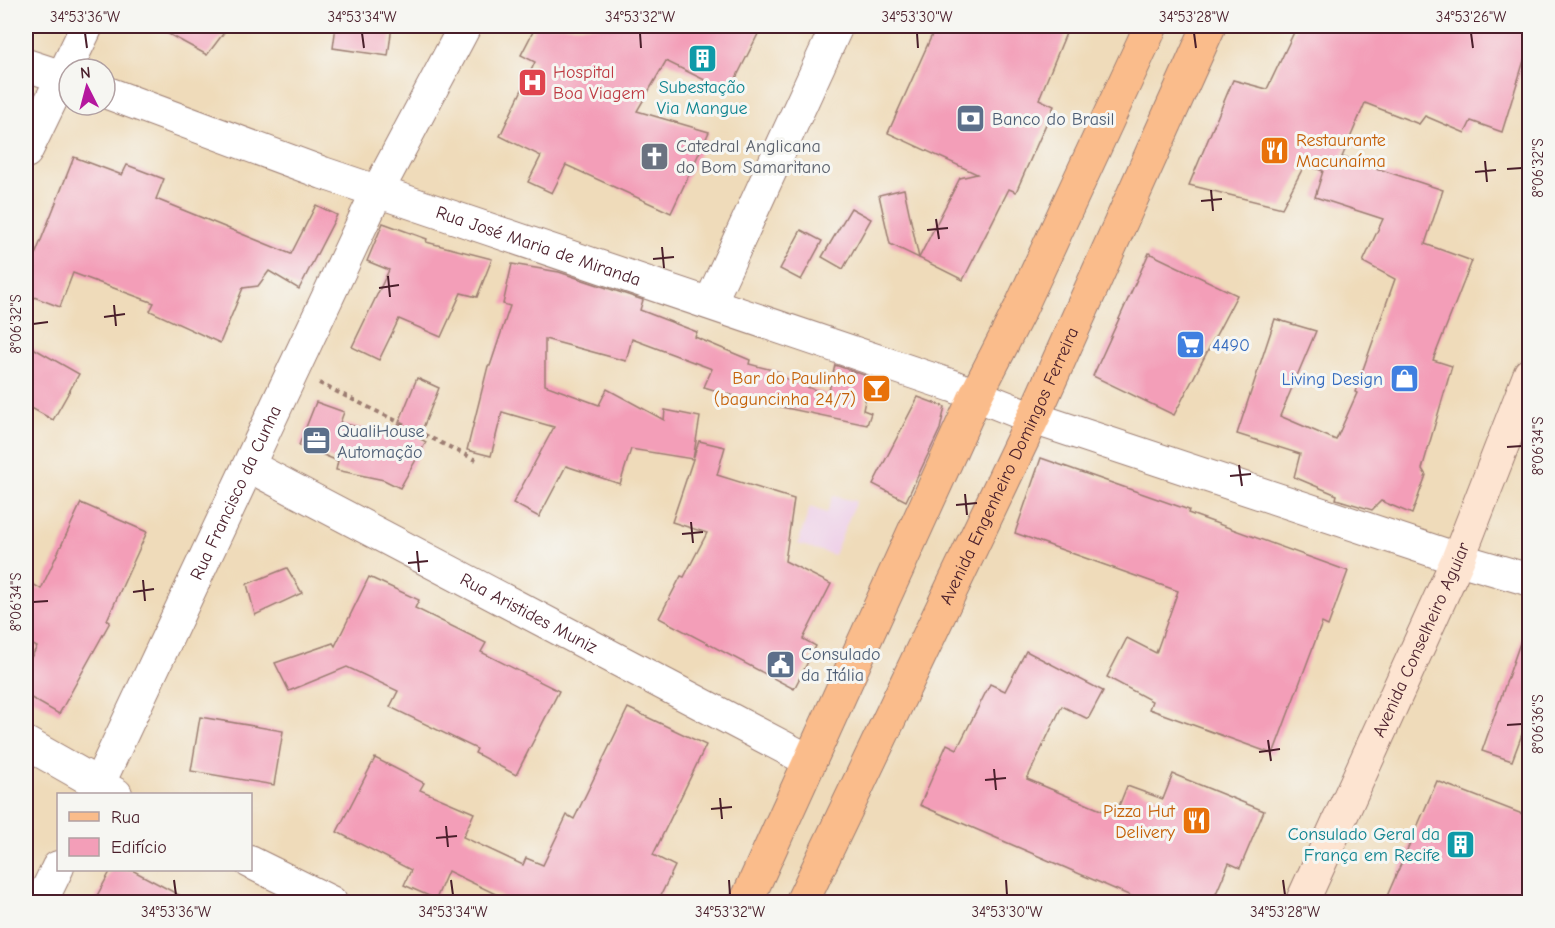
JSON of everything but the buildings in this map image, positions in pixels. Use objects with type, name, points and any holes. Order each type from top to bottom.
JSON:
[{"type":"main road","points":[[746,903],[976,395],[1020,309],[1151,26]]},
{"type":"main road","name":"Avenida Engenheiro Domingos Ferreira","points":[[802,903],[1032,418],[1209,26]]},
{"type":"main road","name":"Avenida Conselheiro Aguiar","points":[[1302,903],[1458,559],[1530,374]]},
{"type":"street","points":[[74,57],[87,26]]},
{"type":"street","name":"Rua Francisco da Cunha","points":[[103,792],[249,466],[377,192],[465,26]]},
{"type":"street","points":[[710,303],[837,26]]},
{"type":"street","points":[[26,65],[57,75]]},
{"type":"street","points":[[26,152],[57,92]]},
{"type":"street","name":"Rua José Maria de Miranda","points":[[117,96],[377,192],[710,303],[976,395],[1032,418],[1458,559],[1530,580]]},
{"type":"street","name":"Rua Aristides Muniz","points":[[249,466],[810,761]]},
{"type":"street","points":[[26,743],[103,792]]},
{"type":"street","points":[[252,863],[332,903]]},
{"type":"street","points":[[41,903],[57,869]]},
{"type":"path","points":[[294,371],[476,460]]},
{"type":"shaded area","points":[[833,496],[856,501],[834,555],[798,544],[810,507],[827,513]]},
{"type":"place","name":"Subestação Via Mangue","points":[[702,58]]},
{"type":"place","name":"Hospital Boa Viagem","points":[[532,82]]},
{"type":"place","name":"Banco do Brasil","points":[[971,119]]},
{"type":"place","name":"Restaurante Macunaíma","points":[[1275,150]]},
{"type":"place","name":"Catedral Anglicana do Bom Samaritano","points":[[655,156]]},
{"type":"place","name":"4490","points":[[1191,345]]},
{"type":"place","name":"Living Design","points":[[1404,379]]},
{"type":"place","name":"Bar do Paulinho (baguncinha 24/7)","points":[[877,388]]},
{"type":"place","name":"QualiHouse Automação","points":[[316,441]]},
{"type":"place","name":"Consulado da Itália","points":[[780,664]]},
{"type":"place","name":"Pizza Hut Delivery","points":[[1196,821]]},
{"type":"place","name":"Consulado Geral da França em Recife","points":[[1461,844]]}]
